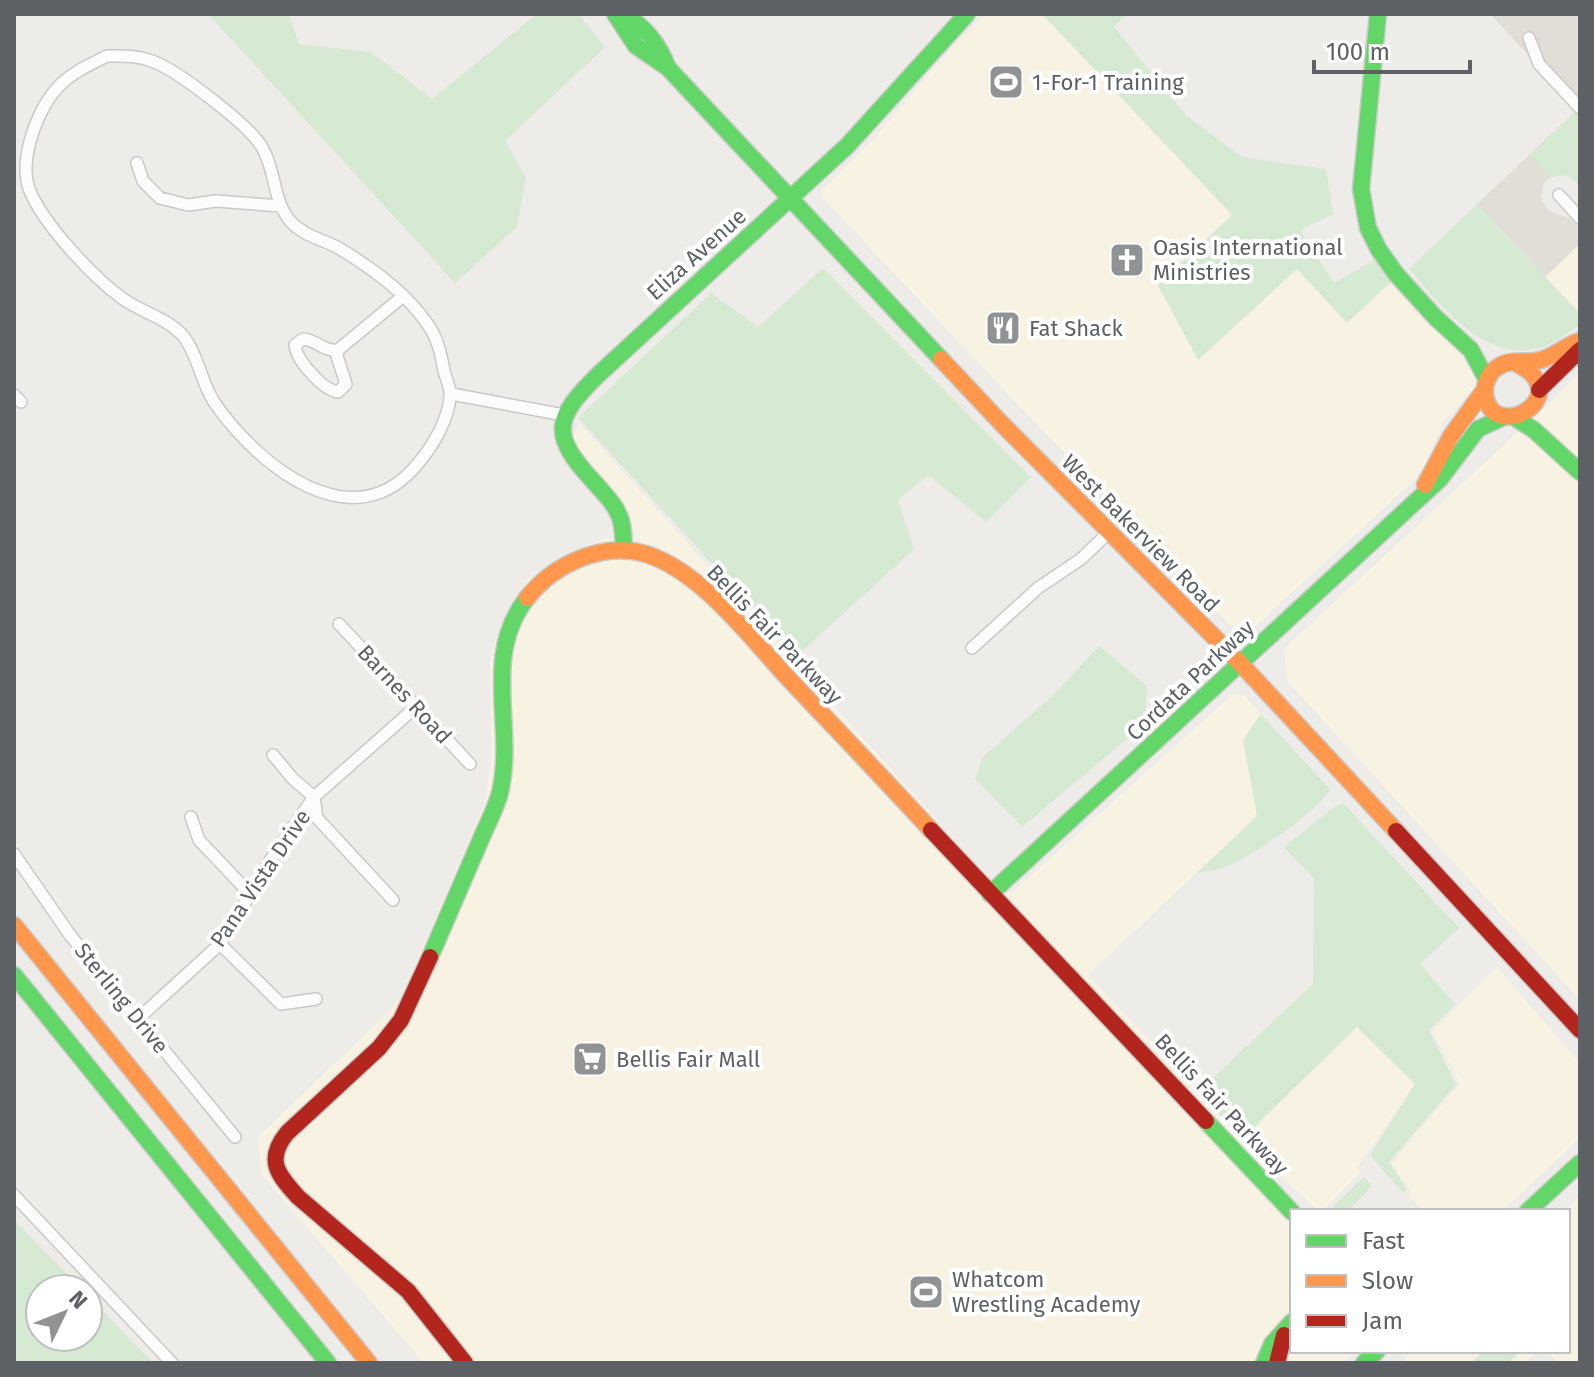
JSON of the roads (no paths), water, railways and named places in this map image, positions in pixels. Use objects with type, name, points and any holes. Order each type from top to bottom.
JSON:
[{"type":"main road","name":"West Bakerview Road","points":[[615,14],[622,30],[641,51],[651,61],[668,68],[1108,533],[1240,663],[1580,1030]]},
{"type":"main road","name":"West Bakerview Road","points":[[623,14],[633,19],[662,49],[668,68]]},
{"type":"main road","name":"Eliza Avenue","points":[[564,415],[576,395],[860,133],[967,14]]},
{"type":"main road","points":[[1378,14],[1361,189],[1368,228],[1379,250],[1402,281],[1471,350],[1486,384],[1491,406],[1532,425],[1569,465],[1580,469]]},
{"type":"main road","points":[[1431,310],[1509,363],[1523,365],[1535,375],[1547,425],[1576,458],[1580,469]]},
{"type":"main road","points":[[1486,384],[1496,367],[1543,359],[1580,341]]},
{"type":"main road","points":[[1510,416],[1528,412],[1538,395],[1580,350]]},
{"type":"main road","name":"Cordata Parkway","points":[[1418,498],[1451,436],[1486,384]]},
{"type":"main road","points":[[564,415],[564,446],[617,510],[622,523],[624,550]]},
{"type":"main road","name":"Cordata Parkway","points":[[990,894],[1418,498],[1450,467],[1472,432],[1487,422],[1510,416]]},
{"type":"main road","name":"Bellis Fair Parkway","points":[[465,1363],[411,1293],[319,1216],[282,1178],[277,1170],[275,1152],[290,1130],[391,1034],[411,1002],[501,791],[505,767],[501,666],[503,648],[513,619],[524,600],[541,582],[574,561],[607,551],[640,552],[691,578],[711,596],[1290,1210]]},
{"type":"main road","points":[[14,925],[369,1363]]},
{"type":"main road","points":[[14,975],[327,1363]]},
{"type":"main road","points":[[1530,1209],[1580,1163]]},
{"type":"main road","points":[[1547,1209],[1580,1178]]},
{"type":"main road","points":[[289,1264],[377,1363]]},
{"type":"main road","points":[[1264,1363],[1272,1344],[1288,1328]]},
{"type":"main road","points":[[1277,1363],[1288,1328]]},
{"type":"street","points":[[1529,38],[1539,64],[1580,108]]},
{"type":"street","points":[[107,56],[135,56],[156,62],[196,88],[262,147],[272,170],[281,206],[292,223],[374,271],[402,297],[434,334],[451,394],[439,431],[405,479],[388,489],[350,497],[331,496],[295,482],[257,451],[214,402],[201,380],[185,338],[169,323],[137,307],[103,282],[43,214],[28,189],[29,142],[48,100],[61,84],[78,71],[107,56]]},
{"type":"street","points":[[137,163],[143,181],[160,198],[188,205],[216,201],[281,206]]},
{"type":"street","points":[[1559,195],[1580,218]]},
{"type":"street","points":[[338,350],[324,349],[308,339],[295,345],[297,356],[334,392],[338,392],[346,384],[338,350],[402,297]]},
{"type":"street","points":[[451,394],[564,415]]},
{"type":"street","points":[[972,648],[1038,588],[1081,559],[1108,533]]},
{"type":"street","name":"Barnes Road","points":[[339,624],[470,764]]},
{"type":"street","name":"Pana Vista Drive","points":[[139,1018],[220,944],[286,836],[314,797],[417,706]]},
{"type":"street","points":[[273,755],[293,779],[314,797],[317,818],[393,900]]},
{"type":"street","points":[[191,817],[199,840],[251,895]]},
{"type":"street","name":"Sterling Drive","points":[[14,854],[70,935],[235,1137]]},
{"type":"street","points":[[220,944],[281,1004],[316,999]]},
{"type":"street","points":[[14,1195],[172,1363]]},
{"type":"place","name":"1-For-1 Training","points":[[1006,82]]},
{"type":"place","name":"Oasis International Ministries","points":[[1127,260]]},
{"type":"place","name":"Fat Shack","points":[[1003,328]]},
{"type":"place","name":"Bellis Fair Mall","points":[[590,1059]]},
{"type":"place","name":"Whatcom Wrestling Academy","points":[[926,1292]]}]
